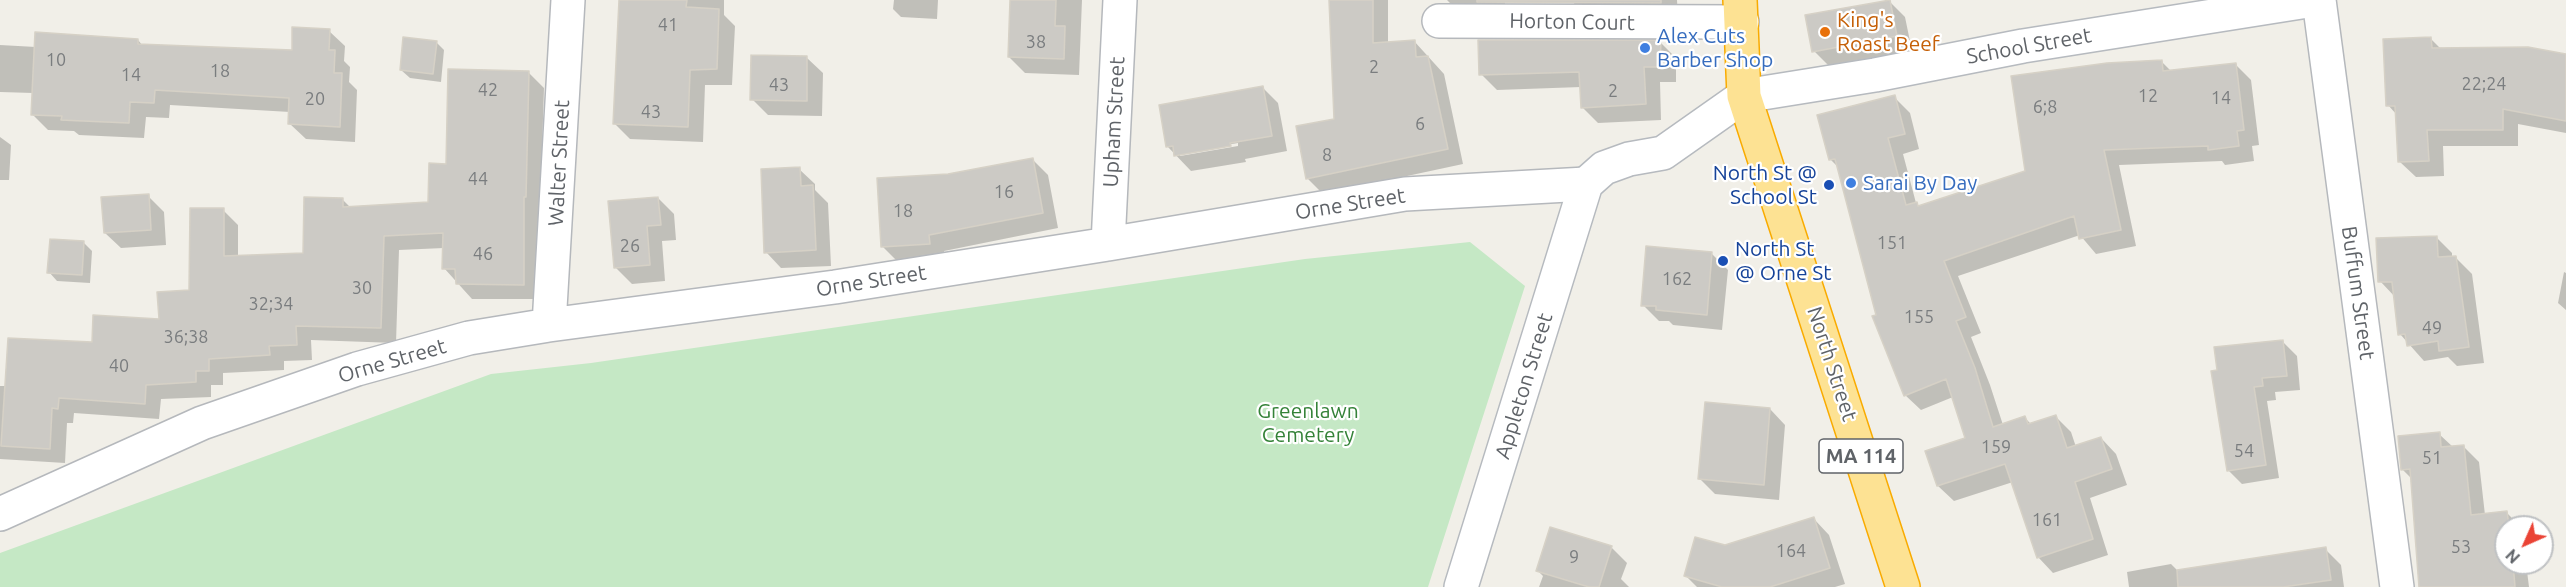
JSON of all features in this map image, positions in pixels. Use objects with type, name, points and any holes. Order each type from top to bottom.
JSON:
[{"type":"highway","name":"North Street","points":[[1741,11],[1744,96],[1903,587]]},
{"type":"street","name":"Walter Street","points":[[549,325],[568,0]]},
{"type":"street","name":"Upham Street","points":[[1108,244],[1120,0]]},
{"type":"street","name":"School Street","points":[[1744,96],[1875,75],[2023,46],[2314,0]]},
{"type":"street","name":"Buffum Street","points":[[2319,0],[2397,587]]},
{"type":"street","name":"Horton Court","points":[[1439,21],[1741,11]]},
{"type":"street","points":[[1586,184],[1604,168],[1629,159],[1663,153],[1744,96]]},
{"type":"street","name":"Orne Street","points":[[0,514],[202,423],[346,373],[469,338],[824,288],[1108,244],[1405,194],[1586,184]]},
{"type":"street","name":"Appleton Street","points":[[1461,587],[1586,184]]},
{"type":"green space","name":"Greenlawn Cemetery","points":[[1470,242],[1525,286],[1428,587],[0,587],[0,553],[491,374],[591,363],[1305,259]]},
{"type":"building","points":[[619,0],[687,0],[686,7],[719,9],[717,69],[690,70],[688,127],[613,124]]},
{"type":"building","points":[[1010,0],[1056,0],[1055,26],[1065,26],[1064,59],[1008,57]]},
{"type":"building","points":[[1329,0],[1373,0],[1373,43],[1415,40],[1416,57],[1428,56],[1448,149],[1306,179],[1296,126],[1334,119]]},
{"type":"building","points":[[1477,0],[1661,0],[1661,3],[1477,2]]},
{"type":"building","points":[[1890,0],[1897,36],[1812,52],[1805,15]]},
{"type":"building","points":[[292,27],[330,29],[329,50],[335,50],[334,73],[342,73],[340,127],[288,124],[289,98],[155,90],[154,103],[130,102],[129,123],[61,120],[62,116],[31,115],[35,32],[138,39],[138,44],[292,50]]},
{"type":"building","points":[[403,37],[437,41],[433,74],[400,70]]},
{"type":"building","points":[[2431,37],[2432,48],[2528,47],[2566,54],[2566,121],[2503,109],[2503,130],[2427,130],[2429,161],[2398,162],[2395,106],[2386,106],[2383,39]]},
{"type":"building","points":[[1478,40],[1661,40],[1660,67],[1644,67],[1646,104],[1581,108],[1579,72],[1479,75]]},
{"type":"building","points":[[751,55],[807,56],[807,101],[750,100]]},
{"type":"building","points":[[2162,60],[2163,71],[2236,63],[2244,130],[2237,131],[2239,146],[2208,150],[2208,146],[2104,150],[2121,230],[2079,239],[2074,216],[1944,261],[1966,317],[1956,321],[1975,368],[1993,427],[2025,416],[2028,424],[2056,415],[2067,448],[2101,437],[2112,469],[2075,482],[2093,539],[2037,558],[2005,464],[1937,486],[1925,451],[1965,438],[1946,379],[1904,396],[1872,316],[1876,315],[1835,159],[1829,160],[1817,115],[1895,95],[1905,134],[1888,138],[1906,205],[1917,202],[1918,206],[2025,171],[2011,76],[2107,63]]},
{"type":"building","points":[[448,69],[529,71],[526,197],[524,197],[524,285],[456,284],[455,269],[442,269],[443,233],[384,236],[381,328],[296,326],[297,345],[269,346],[270,355],[209,359],[209,371],[196,371],[196,382],[146,385],[145,404],[59,398],[58,409],[52,408],[50,449],[1,446],[8,338],[92,342],[93,315],[159,319],[157,292],[189,290],[190,208],[224,208],[224,256],[303,253],[304,197],[343,198],[343,207],[428,202],[429,163],[446,164]]},
{"type":"building","points":[[1263,86],[1272,136],[1174,156],[1173,146],[1166,147],[1159,105]]},
{"type":"building","points":[[1033,158],[1043,213],[929,235],[930,244],[881,247],[877,178],[948,174]]},
{"type":"building","points":[[800,167],[801,186],[813,185],[816,250],[764,253],[761,169]]},
{"type":"building","points":[[149,194],[151,230],[104,233],[101,197]]},
{"type":"building","points":[[658,197],[661,225],[647,226],[650,265],[614,268],[608,201]]},
{"type":"building","points":[[2437,236],[2438,257],[2456,256],[2469,347],[2439,351],[2438,341],[2407,346],[2405,334],[2398,335],[2392,282],[2378,282],[2376,238]]},
{"type":"building","points":[[50,239],[84,241],[82,275],[47,273]]},
{"type":"building","points":[[1646,246],[1712,252],[1707,315],[1656,310],[1656,306],[1641,306]]},
{"type":"building","points":[[2283,340],[2287,376],[2262,378],[2263,386],[2254,387],[2266,465],[2227,471],[2211,371],[2217,370],[2214,347]]},
{"type":"building","points":[[1705,402],[1770,408],[1764,485],[1698,479]]},
{"type":"building","points":[[2440,432],[2441,447],[2464,445],[2471,515],[2507,511],[2508,515],[2494,515],[2494,575],[2514,575],[2515,587],[2419,587],[2410,469],[2401,470],[2398,436]]},
{"type":"building","points":[[1814,517],[1830,568],[1770,587],[1722,587],[1684,576],[1695,537],[1725,545]]},
{"type":"building","points":[[1550,527],[1612,546],[1599,587],[1589,587],[1536,571]]},
{"type":"building","points":[[2326,547],[2331,580],[2283,587],[2178,587],[2177,570]]},
{"type":"place","name":"King's Roast Beef","points":[[1825,32]]},
{"type":"place","name":"Alex Cuts Barber Shop","points":[[1645,48]]},
{"type":"place","name":"Sarai By Day","points":[[1851,183]]},
{"type":"place","name":"North St @ School St","points":[[1829,185]]},
{"type":"place","name":"North St @ Orne St","points":[[1723,261]]}]
